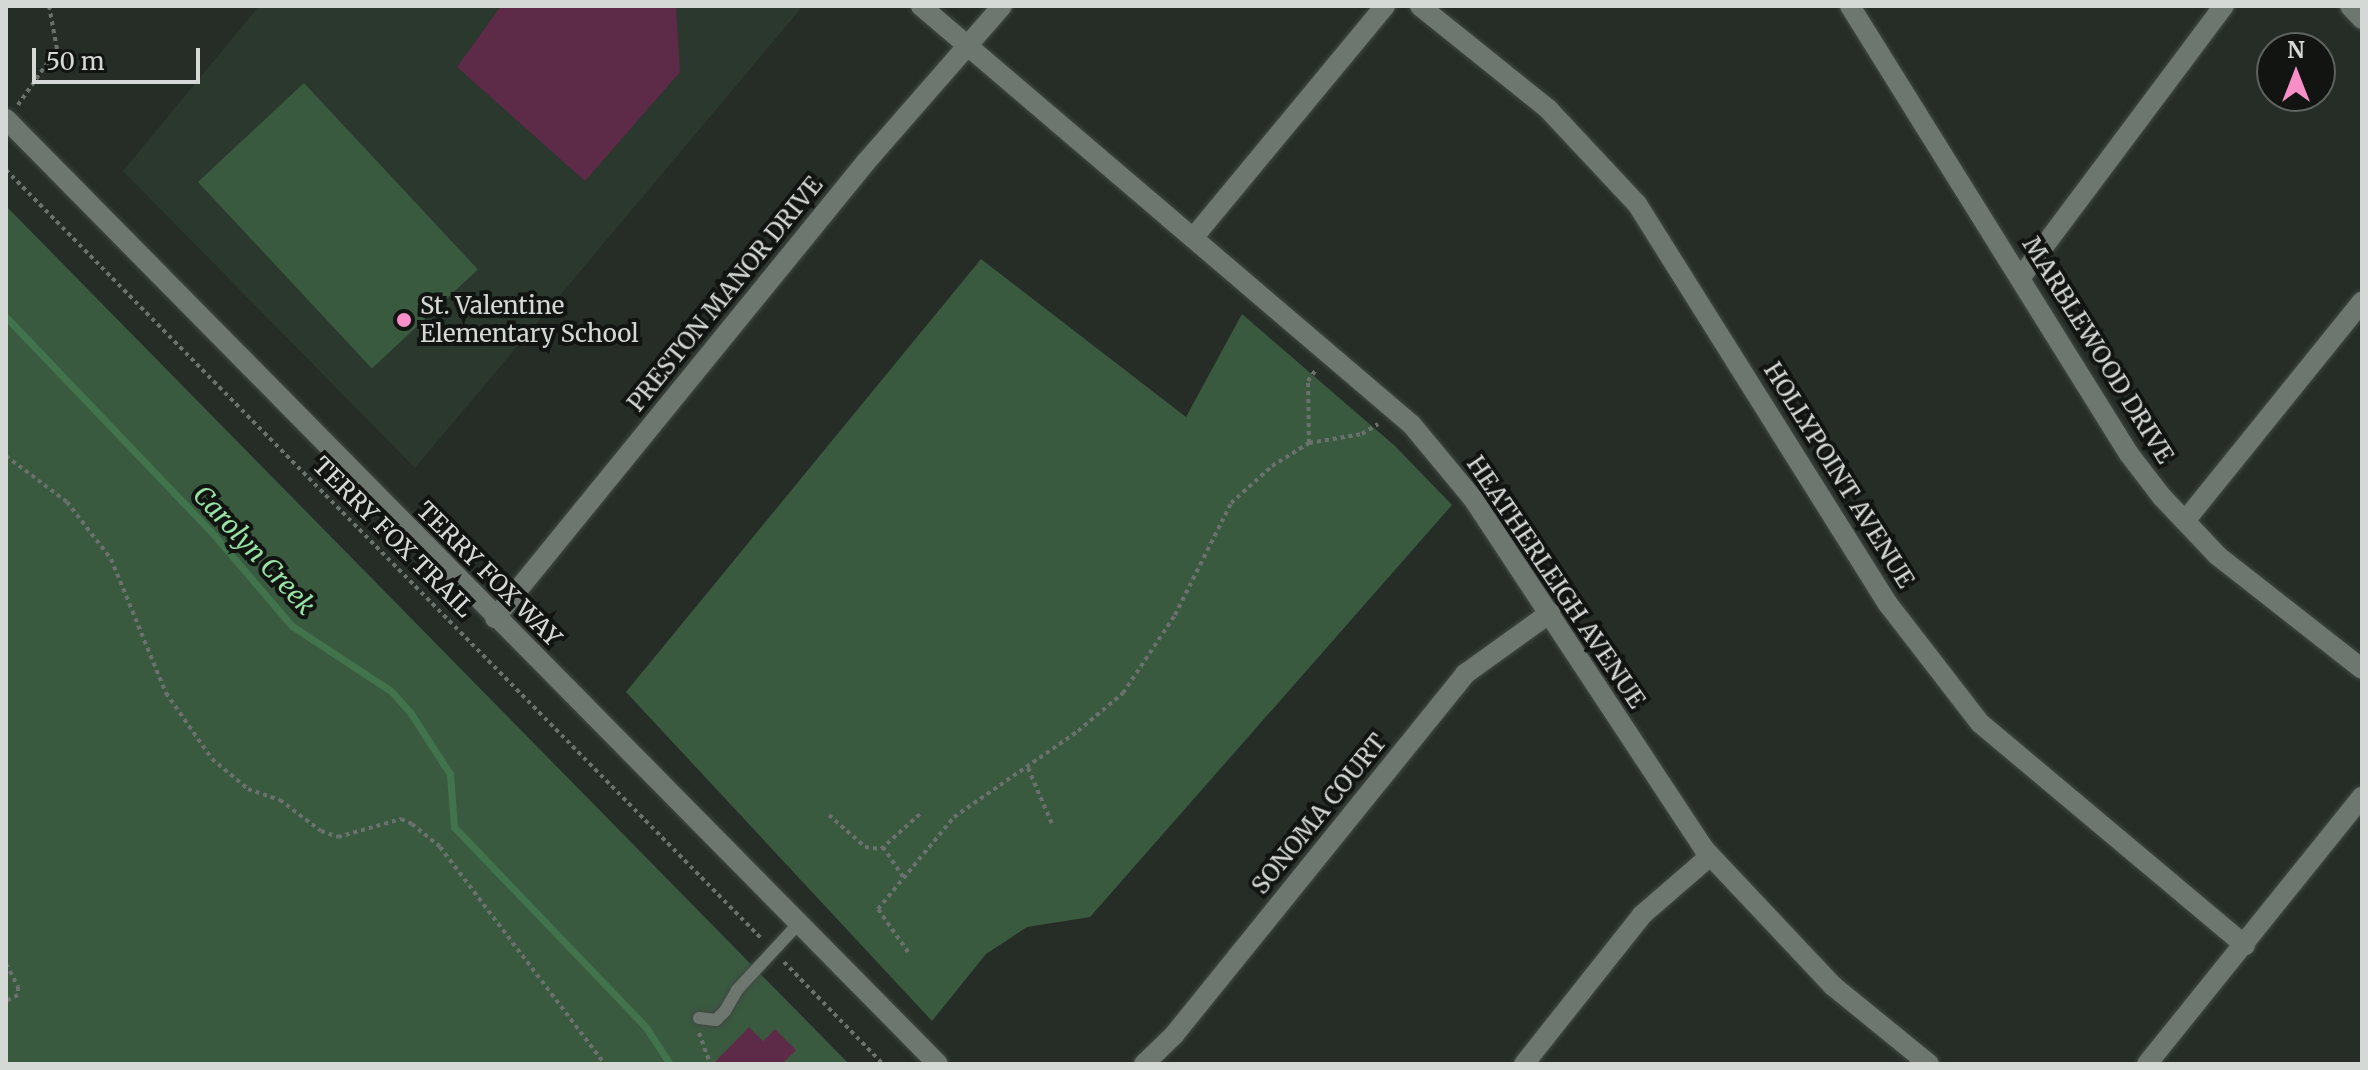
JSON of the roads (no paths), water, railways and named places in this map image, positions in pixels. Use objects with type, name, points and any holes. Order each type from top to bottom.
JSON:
[{"type":"street","name":"HEATHERLEIGH AVENUE","points":[[921,6],[1399,411],[1474,500],[1710,856],[1832,985],[1929,1064]]},
{"type":"street","name":"PRESTON MANOR DRIVE","points":[[495,618],[866,162],[1002,6]]},
{"type":"street","points":[[1193,238],[1385,6]]},
{"type":"street","name":"HOLLYPOINT AVENUE","points":[[1420,6],[1548,109],[1637,204],[1888,604],[1980,723],[2245,945]]},
{"type":"street","name":"MARBLEWOOD DRIVE","points":[[1850,6],[2129,454],[2218,556],[2362,669]]},
{"type":"street","points":[[2021,277],[2224,6]]},
{"type":"street","points":[[2350,6],[2362,19]]},
{"type":"street","name":"TERRY FOX WAY","points":[[7,119],[495,618],[938,1064]]},
{"type":"street","points":[[2185,521],[2362,302]]},
{"type":"street","name":"SONOMA COURT","points":[[1144,1064],[1174,1035],[1465,674],[1550,613]]},
{"type":"street","points":[[2147,1064],[2362,797]]},
{"type":"street","points":[[1524,1064],[1642,915],[1710,856]]},
{"type":"lane","points":[[699,1018],[716,1020],[737,990],[799,923]]},
{"type":"waterway","name":"Carolyn Creek","points":[[6,317],[214,535],[292,626],[391,691],[410,712],[450,774],[454,827],[645,1026],[670,1064]]},
{"type":"place","name":"St. Valentine Elementary School","points":[[404,320]]}]
